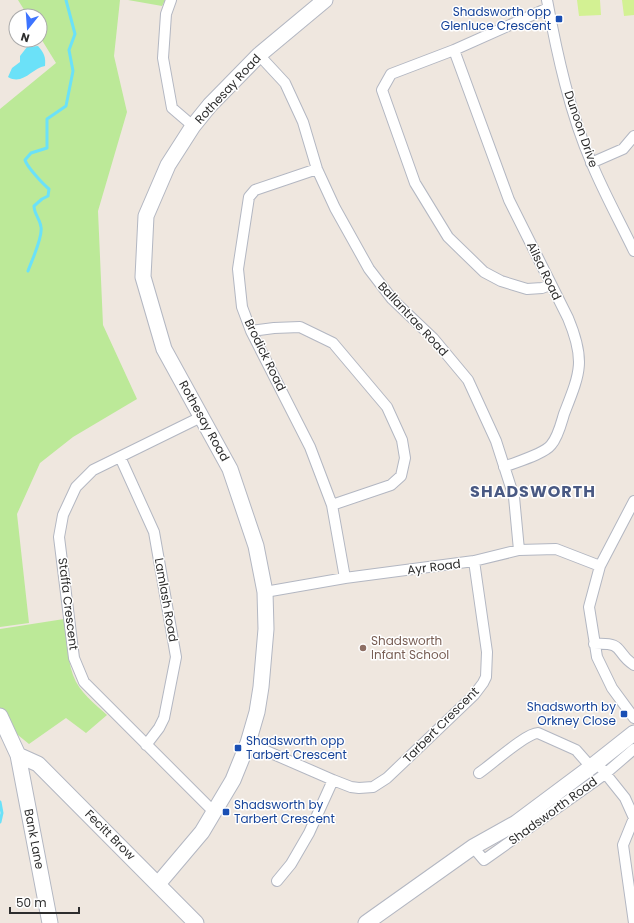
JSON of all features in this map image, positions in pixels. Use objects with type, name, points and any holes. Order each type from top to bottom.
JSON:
[{"type":"street","points":[[171,0],[166,14],[163,58],[172,108],[193,126]]},
{"type":"street","name":"Rothesay Road","points":[[158,884],[202,832],[233,780],[248,743],[257,712],[261,687],[266,629],[265,592],[256,546],[230,469],[164,349],[143,278],[146,216],[168,165],[193,126],[210,105],[259,55],[325,0]]},
{"type":"street","points":[[547,4],[454,50],[391,74],[382,90],[415,183],[448,236],[484,272],[501,281],[523,288],[535,289],[550,284]]},
{"type":"street","name":"Dunoon Drive","points":[[547,4],[563,77],[591,163],[634,251]]},
{"type":"street","name":"Ailsa Road","points":[[454,50],[509,200],[574,331],[579,354],[579,372],[557,433],[551,445],[537,454],[504,467]]},
{"type":"street","name":"Ballantrae Road","points":[[259,55],[285,83],[303,122],[317,169],[335,208],[369,269],[392,299],[432,338],[468,380],[496,441],[514,497],[520,550]]},
{"type":"street","points":[[591,163],[623,149],[634,136]]},
{"type":"street","name":"Brodick Road","points":[[317,169],[255,190],[249,197],[238,269],[242,307],[251,331],[310,447],[332,505],[345,578]]},
{"type":"street","points":[[251,331],[300,327],[333,343],[387,406],[402,440],[405,458],[401,476],[391,485],[332,505]]},
{"type":"street","name":"Staffa Crescent","points":[[201,417],[93,470],[76,487],[63,515],[59,537],[74,658],[84,682],[214,812]]},
{"type":"street","name":"Lamlash Road","points":[[120,457],[154,532],[176,657],[164,718],[159,728],[146,745]]},
{"type":"street","points":[[634,501],[600,566],[589,607],[597,656],[605,674],[618,696],[634,718]]},
{"type":"street","name":"Ayr Road","points":[[265,592],[345,578],[474,562],[520,550],[556,550],[600,566]]},
{"type":"street","name":"Tarbert Crescent","points":[[248,743],[351,787],[373,787],[387,778],[474,695],[483,683],[486,676],[487,652],[474,562]]},
{"type":"street","points":[[594,644],[607,643],[615,645],[634,665]]},
{"type":"street","name":"Bank Lane","points":[[0,716],[18,755],[50,923]]},
{"type":"street","points":[[479,773],[521,741],[535,733],[576,750],[598,767],[625,798],[634,818],[623,845],[634,923]]},
{"type":"street","name":"Shadsworth Road","points":[[598,767],[634,733]]},
{"type":"street","name":"Shadsworth Road","points":[[366,923],[473,847],[516,823],[598,767],[634,749]]},
{"type":"street","name":"Fecitt Brow","points":[[18,755],[38,764],[196,923]]},
{"type":"street","points":[[277,881],[291,864],[309,833],[333,780]]},
{"type":"green space","points":[[18,0],[120,0],[114,56],[127,112],[98,211],[103,325],[137,399],[73,437],[40,463],[17,514],[29,623],[0,627],[0,109],[56,63],[47,48],[48,48],[48,8],[23,8]]},
{"type":"green space","points":[[128,0],[165,0],[162,6]]},
{"type":"green space","points":[[577,0],[600,0],[601,15],[579,16]]},
{"type":"green space","points":[[622,0],[634,0],[634,15],[624,16]]},
{"type":"green space","points":[[64,619],[69,662],[73,675],[79,687],[107,715],[86,733],[66,718],[29,744],[13,731],[0,709],[0,629]]},
{"type":"water","points":[[26,48],[40,48],[44,55],[45,66],[40,67],[23,78],[13,79],[8,77],[12,68],[20,62],[20,56]]},
{"type":"waterway","points":[[28,271],[39,242],[41,231],[34,206],[48,196],[49,189],[32,171],[25,160],[31,153],[47,148],[47,119],[66,106],[73,71],[69,50],[75,34],[66,0]]},
{"type":"waterway","points":[[0,802],[2,813],[0,822]]},
{"type":"place","name":"Shadsworth opp Glenluce Crescent","points":[[559,19]]},
{"type":"place","name":"Shadsworth Infant School","points":[[363,648]]},
{"type":"place","name":"Shadsworth by Orkney Close","points":[[624,714]]},
{"type":"place","name":"Shadsworth opp Tarbert Crescent","points":[[238,748]]},
{"type":"place","name":"Shadsworth by Tarbert Crescent","points":[[226,812]]},
{"type":"district","name":"SHADSWORTH","points":[[533,491]]}]
